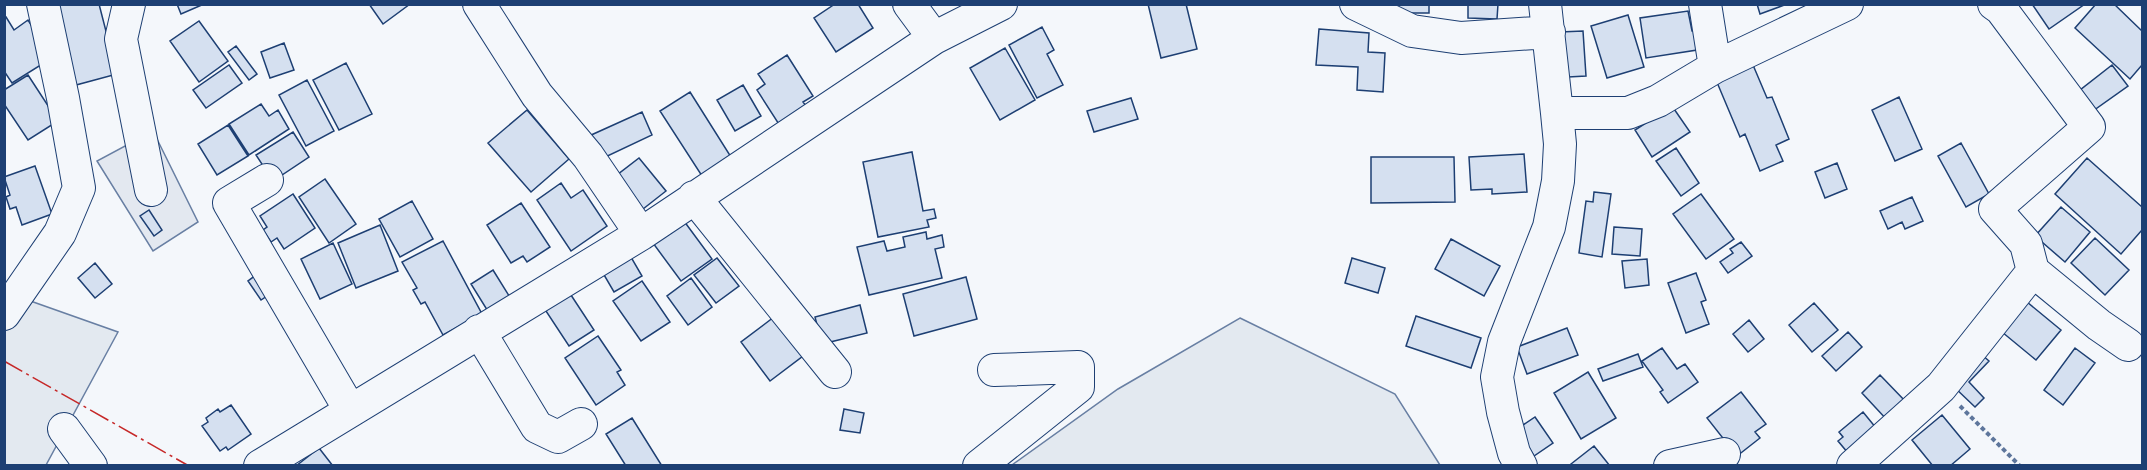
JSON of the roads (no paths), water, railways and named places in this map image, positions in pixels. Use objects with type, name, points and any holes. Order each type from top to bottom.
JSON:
[{"type":"street","points":[[4,314],[60,233],[79,188],[43,4]]},
{"type":"street","points":[[129,4],[121,39],[151,190]]},
{"type":"street","points":[[479,4],[537,95],[588,156],[640,234]]},
{"type":"street","points":[[909,4],[934,38]]},
{"type":"street","points":[[260,465],[640,234],[934,38],[1001,4]]},
{"type":"street","points":[[1356,4],[1412,31],[1461,38],[1547,18],[1560,144],[1558,181],[1549,227],[1504,342],[1497,377],[1514,453],[1521,465]]},
{"type":"street","points":[[1705,4],[1715,67]]},
{"type":"street","points":[[1557,112],[1628,113],[1658,101],[1715,67],[1847,4]]},
{"type":"street","points":[[2001,6],[2089,127],[1995,209],[2026,244],[2033,271],[2099,325],[2128,345]]},
{"type":"street","points":[[267,180],[229,203],[350,410]]},
{"type":"street","points":[[694,197],[835,372]]},
{"type":"street","points":[[1853,465],[1941,387],[2033,271]]},
{"type":"street","points":[[479,331],[537,427],[558,437],[582,424]]},
{"type":"street","points":[[979,465],[1078,387],[1078,367],[994,369]]},
{"type":"street","points":[[64,429],[92,465]]},
{"type":"street","points":[[1670,465],[1724,454]]}]
